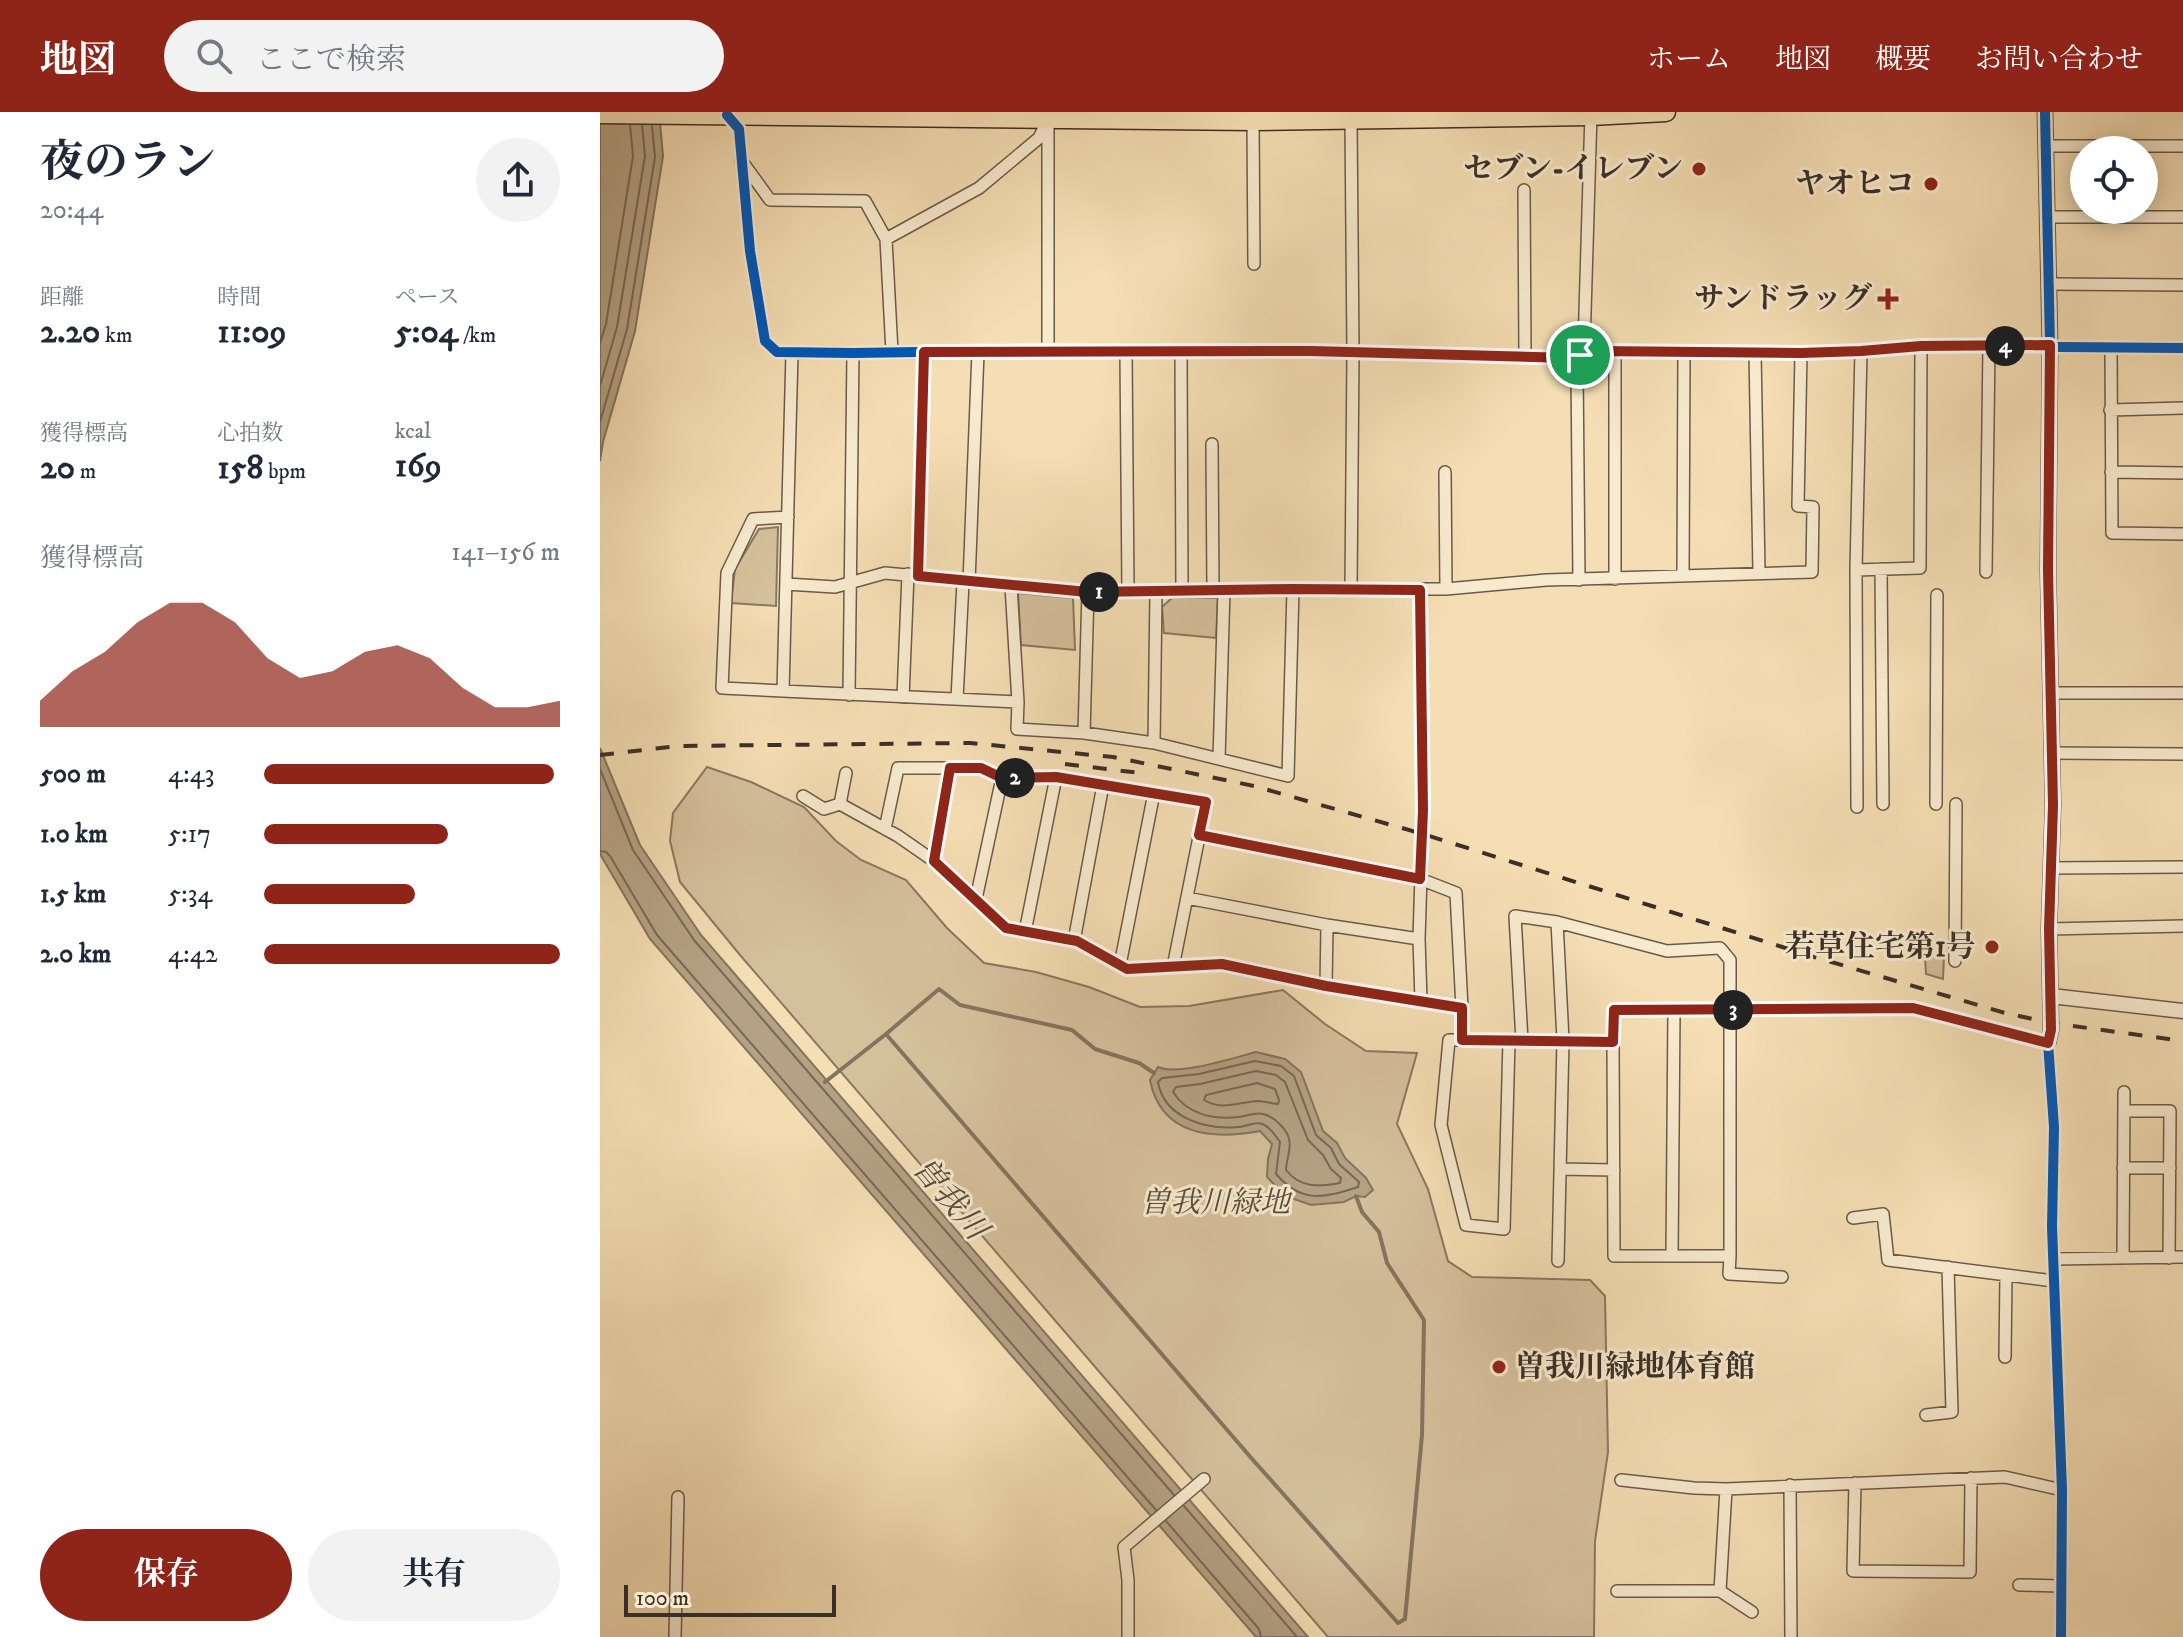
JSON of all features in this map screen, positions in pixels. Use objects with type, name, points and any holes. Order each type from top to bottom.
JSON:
[{"type":"main road","points":[[600,114],[1048,115],[1253,121],[1666,112]]},
{"type":"street","points":[[2045,112],[2053,805],[2049,929],[2051,1030],[2048,1043],[2054,1127],[2053,1259],[2062,1490],[2061,1637]]},
{"type":"street","points":[[724,114],[739,129],[750,251],[765,341],[777,352],[1353,352],[1571,358],[1595,351],[1801,353],[1921,346],[2050,345],[2183,348]]},
{"type":"street","points":[[1579,580],[1577,369],[1584,346],[1591,114]]},
{"type":"street","points":[[886,239],[979,188],[1039,138],[1048,115]]},
{"type":"street","points":[[1048,115],[1048,350]]},
{"type":"street","points":[[1351,120],[1351,589]]},
{"type":"street","points":[[1253,121],[1254,264]]},
{"type":"street","points":[[2046,146],[2183,146]]},
{"type":"street","points":[[741,160],[770,200],[865,201],[886,239],[892,352]]},
{"type":"street","points":[[1524,190],[1525,357]]},
{"type":"street","points":[[2048,217],[2183,217]]},
{"type":"street","points":[[2048,284],[2183,285]]},
{"type":"street","points":[[1856,570],[1920,568],[1921,346]]},
{"type":"street","points":[[1986,572],[1989,346]]},
{"type":"street","points":[[2111,348],[2112,533],[2183,534]]},
{"type":"street","points":[[1615,351],[1615,579]]},
{"type":"street","points":[[1683,576],[1684,351]]},
{"type":"street","points":[[1857,807],[1856,570],[1861,351]]},
{"type":"street","points":[[903,697],[913,575],[924,352]]},
{"type":"street","points":[[957,699],[978,352]]},
{"type":"street","points":[[1126,352],[1128,591]]},
{"type":"street","points":[[1181,352],[1182,590]]},
{"type":"street","points":[[1755,352],[1759,572]]},
{"type":"street","points":[[783,691],[792,353]]},
{"type":"street","points":[[849,695],[853,353]]},
{"type":"street","points":[[786,584],[835,587],[885,573],[1088,592],[1420,590],[1546,580],[1812,572],[1813,507],[1798,506],[1801,353]]},
{"type":"street","points":[[2110,410],[2183,408]]},
{"type":"street","points":[[1212,444],[1218,590],[1219,759]]},
{"type":"street","points":[[1445,472],[1446,589]]},
{"type":"street","points":[[2111,472],[2183,473]]},
{"type":"street","points":[[788,517],[753,519],[727,573],[722,688],[1018,702]]},
{"type":"street","points":[[1881,569],[1883,804]]},
{"type":"street","points":[[1011,586],[1017,729],[1084,733],[1154,743],[1288,776],[1293,589]]},
{"type":"street","points":[[1420,590],[1423,822],[1419,939],[1421,1001]]},
{"type":"street","points":[[1154,743],[1156,591]]},
{"type":"street","points":[[1084,733],[1088,592]]},
{"type":"street","points":[[1936,804],[1937,595]]},
{"type":"street","points":[[2051,693],[2183,693]]},
{"type":"street","points":[[2051,753],[2183,754]]},
{"type":"street","points":[[885,829],[898,768],[981,768],[1002,778],[1056,777],[1206,802],[1173,967]]},
{"type":"street","points":[[934,861],[950,768]]},
{"type":"street","points":[[840,804],[846,773]]},
{"type":"street","points":[[1025,932],[1056,777]]},
{"type":"street","points":[[976,899],[1002,778]]},
{"type":"street","points":[[1074,941],[1103,785]]},
{"type":"street","points":[[1120,965],[1154,793]]},
{"type":"street","points":[[803,796],[824,809],[840,804],[885,829],[934,861],[1006,928],[1074,941],[1127,969],[1222,964],[1326,986],[1462,1008]]},
{"type":"street","points":[[1955,961],[1956,804]]},
{"type":"street","points":[[1199,835],[1420,879],[1456,893],[1462,1040]]},
{"type":"street","points":[[2051,868],[2183,867]]},
{"type":"street","points":[[1187,898],[1419,939]]},
{"type":"street","points":[[1613,1042],[1563,1040],[1515,1041],[1449,1040],[1441,1125],[1466,1225],[1504,1229],[1515,1041],[1515,916],[1557,922],[1667,951],[1720,948],[1730,960],[1729,1274],[1782,1277]]},
{"type":"street","points":[[1557,922],[1563,1040],[1558,1261]]},
{"type":"street","points":[[1326,986],[1327,925]]},
{"type":"street","points":[[2049,929],[2183,926]]},
{"type":"street","points":[[2051,996],[2183,1011]]},
{"type":"street","points":[[1730,1256],[1614,1256],[1614,1010],[1913,1008],[2048,1043]]},
{"type":"street","points":[[1672,1256],[1674,1010]]},
{"type":"street","points":[[2123,1258],[2124,1092]]},
{"type":"street","points":[[2124,1111],[2170,1111],[2169,1258]]},
{"type":"street","points":[[2123,1168],[2170,1168]]},
{"type":"street","points":[[1560,1169],[1614,1170]]},
{"type":"street","points":[[1853,1218],[1883,1214],[1888,1260],[2054,1281]]},
{"type":"street","points":[[2053,1259],[2183,1257]]},
{"type":"street","points":[[1926,1415],[1952,1412],[1948,1267]]},
{"type":"street","points":[[2005,1357],[2006,1275]]},
{"type":"street","points":[[1621,1480],[1726,1489],[2005,1477],[2062,1490]]},
{"type":"street","points":[[1855,1483],[1853,1571],[1970,1572],[1971,1478]]},
{"type":"street","points":[[1128,1637],[1128,1580],[1124,1547],[1204,1479]]},
{"type":"street","points":[[1790,1485],[1791,1637]]},
{"type":"street","points":[[1720,1591],[1726,1489]]},
{"type":"street","points":[[675,1637],[678,1497]]},
{"type":"street","points":[[2019,1585],[2061,1586]]},
{"type":"street","points":[[1617,1591],[1720,1591],[1752,1612]]},
{"type":"green space","points":[[778,527],[776,606],[731,603],[735,569],[759,529]]},
{"type":"green space","points":[[1018,593],[1073,598],[1075,650],[1021,645]]},
{"type":"green space","points":[[1172,598],[1218,598],[1216,638],[1164,633],[1162,607]]},
{"type":"green space","name":"曽我川緑地","points":[[707,767],[751,782],[804,807],[836,841],[861,860],[906,880],[947,928],[984,963],[1036,972],[1089,987],[1140,1007],[1189,1006],[1283,990],[1325,1024],[1366,1051],[1417,1053],[1397,1124],[1428,1189],[1448,1261],[1472,1277],[1590,1280],[1605,1296],[1608,1452],[1595,1541],[1594,1637],[1328,1637],[680,882],[670,841],[673,813]]},
{"type":"green space","points":[[1944,955],[1943,979],[1926,974],[1925,956]]},
{"type":"water","points":[[600,112],[659,112],[663,156],[635,331],[600,461]]},
{"type":"water","points":[[600,748],[640,845],[701,935],[1308,1637],[1256,1637],[650,939],[600,854]]},
{"type":"water","points":[[1256,1052],[1285,1059],[1301,1072],[1323,1131],[1337,1143],[1345,1158],[1366,1178],[1373,1190],[1365,1197],[1311,1205],[1285,1196],[1267,1177],[1272,1144],[1260,1131],[1225,1135],[1192,1130],[1165,1113],[1156,1099],[1150,1080],[1158,1067],[1192,1068]]},
{"type":"waterway","points":[[1154,1073],[1139,1063],[1095,1049],[1072,1030],[960,1005],[939,989],[886,1034],[1253,1460],[1398,1623],[1405,1619],[1422,1435],[1424,1320],[1387,1263],[1379,1232],[1362,1212],[1356,1196]]},
{"type":"waterway","points":[[825,1082],[886,1034]]},
{"type":"railway","points":[[600,755],[678,746],[970,743],[1113,757],[1254,786],[1423,834],[1811,956],[2005,1013],[2051,1023],[2183,1041]]},
{"type":"railway","points":[[1065,764],[1140,773]]},
{"type":"cycle path","points":[[2045,112],[2053,805],[2049,929],[2051,1030],[2048,1043],[2054,1127],[2052,1227],[2062,1490],[2061,1637]]},
{"type":"cycle path","points":[[727,115],[739,129],[750,251],[765,341],[777,352],[1311,351],[1571,358],[1595,351],[1801,353],[1921,346],[2183,348]]},
{"type":"place","name":"セブン-イレブン","points":[[1699,169]]},
{"type":"place","name":"ヤオヒコ","points":[[1931,184]]},
{"type":"place","name":"サンドラッグ","points":[[1888,299]]},
{"type":"place","name":"若草住宅第1号","points":[[1992,947]]},
{"type":"place","name":"曽我川緑地体育館","points":[[1499,1367]]},
{"type":"route","points":[[2050,345],[2048,570],[2053,805],[2049,929],[2051,1030],[2048,1043],[1913,1008],[1614,1010],[1613,1042],[1462,1040],[1462,1008],[1326,986],[1222,964],[1127,969],[1077,941],[1006,928],[934,861],[950,768],[981,768],[1002,778],[1056,777],[1206,802],[1199,835],[1420,879],[1423,810],[1420,590],[1088,592],[918,576],[924,352],[1311,351],[1571,358],[1580,355],[1595,351],[1801,353],[1921,346],[2050,345]]},
{"type":"water label","name":"曽我川","points":[[949,1199]]}]
